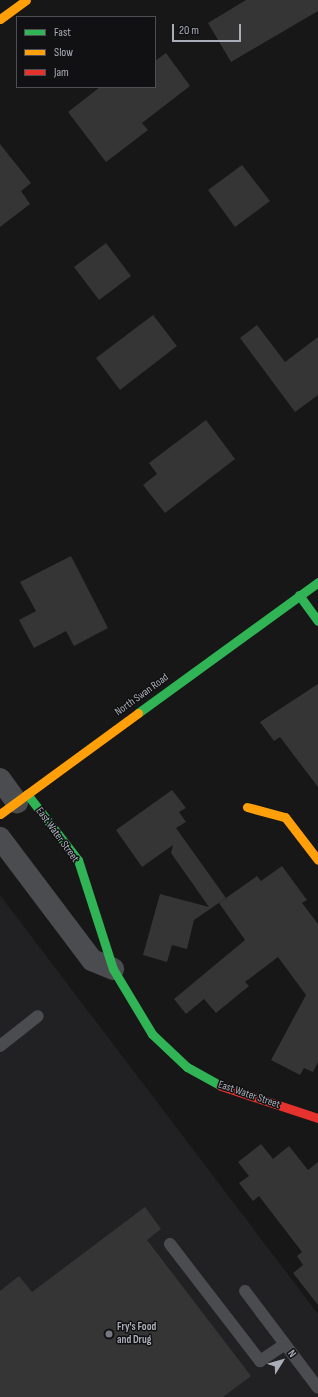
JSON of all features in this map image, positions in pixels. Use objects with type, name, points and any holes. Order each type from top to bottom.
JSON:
[{"type":"street","points":[[0,19],[26,0]]},
{"type":"street","name":"North Swan Road","points":[[15,803],[318,582]]},
{"type":"street","points":[[299,595],[318,621]]},
{"type":"street","points":[[0,780],[15,803]]},
{"type":"street","name":"East Water Street","points":[[15,803],[78,860],[113,969],[152,1034],[187,1067],[222,1087],[318,1118]]},
{"type":"street","points":[[247,807],[285,817],[318,860]]},
{"type":"street","points":[[0,838],[92,960],[113,969]]},
{"type":"lane","points":[[0,1046],[38,1016]]},
{"type":"lane","points":[[170,1244],[260,1361],[285,1344]]},
{"type":"lane","points":[[245,1290],[318,1388]]},
{"type":"shaded area","points":[[0,895],[318,1314],[318,1397],[0,1397]]},
{"type":"building","points":[[246,0],[318,0],[318,11],[231,62],[208,23]]},
{"type":"building","points":[[166,53],[190,86],[142,123],[148,130],[106,162],[68,112],[99,88],[156,88],[156,60]]},
{"type":"building","points":[[0,144],[31,183],[21,191],[30,204],[0,227]]},
{"type":"building","points":[[242,165],[270,201],[235,227],[208,190]]},
{"type":"building","points":[[106,243],[131,276],[99,300],[74,267]]},
{"type":"building","points":[[153,315],[177,346],[120,390],[96,358]]},
{"type":"building","points":[[257,325],[285,362],[318,337],[318,395],[295,412],[240,338]]},
{"type":"building","points":[[206,420],[235,459],[165,513],[143,485],[157,474],[149,463]]},
{"type":"building","points":[[71,556],[108,628],[74,646],[66,631],[34,648],[19,620],[36,611],[20,582]]},
{"type":"building","points":[[318,684],[318,787],[280,737],[274,741],[260,722]]},
{"type":"building","points":[[172,790],[186,808],[179,812],[186,822],[176,828],[226,898],[194,920],[187,949],[172,945],[167,962],[143,955],[160,894],[209,907],[171,853],[173,845],[142,867],[116,830]]},
{"type":"building","points":[[282,866],[307,900],[302,903],[318,924],[318,1062],[313,1072],[304,1068],[300,1075],[271,1060],[306,995],[278,957],[245,982],[249,986],[216,1013],[204,999],[186,1014],[174,999],[245,940],[219,903],[257,876],[261,881]]},
{"type":"building","points":[[261,1144],[273,1159],[289,1146],[308,1170],[318,1162],[318,1305],[293,1273],[303,1265],[297,1256],[302,1252],[259,1196],[253,1201],[239,1183],[249,1176],[238,1162]]},
{"type":"building","name":"Fry's Food and Drug","points":[[145,1207],[161,1229],[147,1240],[251,1376],[223,1397],[0,1397],[0,1291],[19,1276],[32,1292]]},
{"type":"traffic: fast","points":[[138,713],[318,582]]},
{"type":"traffic: fast","points":[[299,595],[318,621]]},
{"type":"traffic: fast","points":[[27,794],[78,860],[113,969],[152,1034],[187,1067],[221,1086]]},
{"type":"traffic: slow","points":[[0,19],[26,0]]},
{"type":"traffic: slow","points":[[0,814],[138,713]]},
{"type":"traffic: slow","points":[[247,807],[285,817],[318,860]]},
{"type":"traffic: jam","points":[[221,1086],[318,1118]]},
{"type":"place","name":"Fry's Food and Drug","points":[[109,1334]]}]
